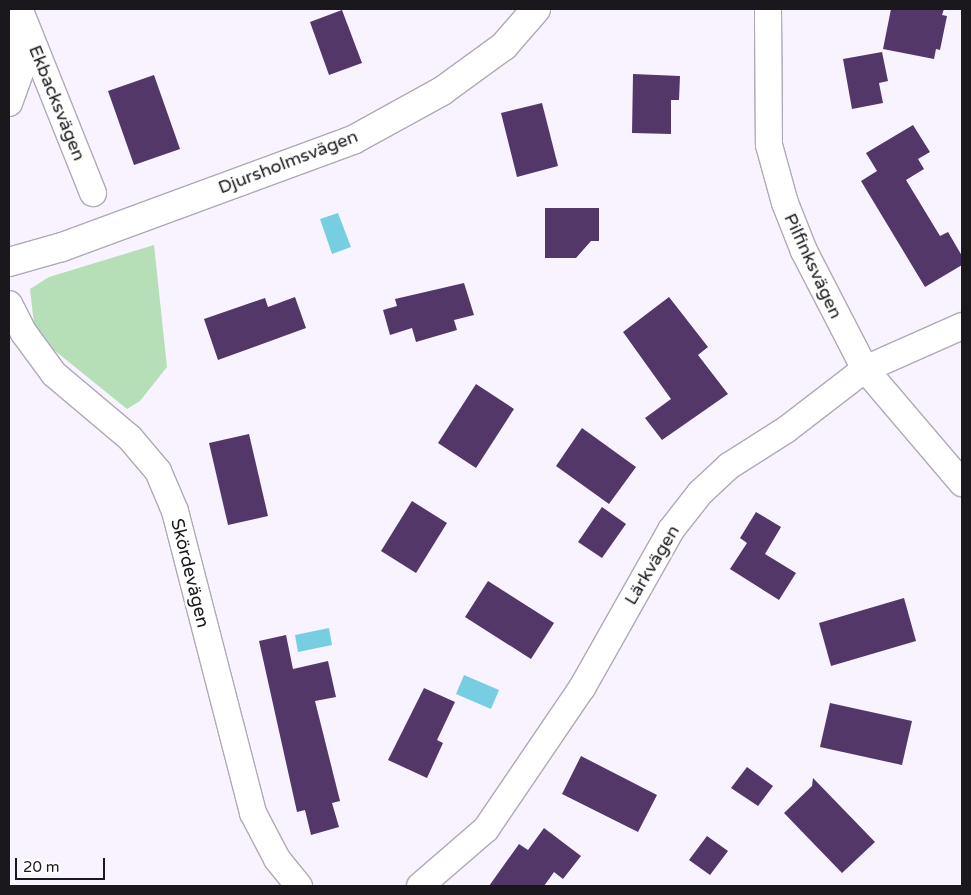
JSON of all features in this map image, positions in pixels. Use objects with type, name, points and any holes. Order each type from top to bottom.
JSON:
[{"type":"street","name":"Djursholmsvägen","points":[[9,262],[62,247],[352,140],[442,91],[504,46],[536,9]]},
{"type":"street","name":"Pilfinksvägen","points":[[768,9],[769,145],[780,187],[804,252],[865,368],[962,483]]},
{"type":"street","name":"Ekbacksvägen","points":[[9,103],[20,72],[20,11]]},
{"type":"street","name":"Ekbacksvägen","points":[[20,11],[93,193]]},
{"type":"street","name":"Skördevägen","points":[[9,304],[24,333],[54,374],[130,438],[158,470],[175,511],[253,813],[277,858],[299,886]]},
{"type":"street","name":"Lärkvägen","points":[[420,886],[486,829],[582,688],[671,530],[700,493],[729,466],[786,429],[865,368],[962,326]]},
{"type":"green space","points":[[154,245],[167,367],[140,401],[127,409],[54,350],[34,324],[30,289],[49,277]]},
{"type":"water","points":[[338,213],[351,247],[332,254],[320,219]]},
{"type":"water","points":[[329,628],[332,645],[298,652],[295,635]]},
{"type":"water","points":[[464,675],[499,690],[491,709],[456,694]]},
{"type":"building","points":[[891,9],[944,9],[942,15],[947,16],[940,50],[936,49],[934,59],[883,49]]},
{"type":"building","points":[[342,10],[362,63],[329,75],[310,22]]},
{"type":"building","points":[[882,52],[888,81],[879,83],[883,103],[852,109],[843,59]]},
{"type":"building","points":[[633,74],[680,76],[679,100],[671,100],[671,134],[632,133]]},
{"type":"building","points":[[154,75],[180,149],[134,165],[108,91]]},
{"type":"building","points":[[542,103],[558,166],[517,177],[501,113]]},
{"type":"building","points":[[913,125],[930,152],[918,159],[924,169],[906,180],[940,236],[948,232],[962,256],[962,265],[925,287],[861,181],[877,171],[866,153]]},
{"type":"building","points":[[545,208],[599,208],[599,241],[591,241],[576,258],[545,258]]},
{"type":"building","points":[[464,283],[474,315],[454,320],[457,330],[416,342],[412,328],[390,335],[383,310],[397,306],[395,299]]},
{"type":"building","points":[[295,297],[306,328],[218,360],[204,319],[265,298],[268,307]]},
{"type":"building","points":[[669,297],[708,347],[698,355],[728,394],[662,440],[645,418],[671,399],[623,332]]},
{"type":"building","points":[[476,384],[514,409],[476,468],[438,443]]},
{"type":"building","points":[[582,428],[636,467],[609,504],[556,466]]},
{"type":"building","points":[[249,434],[268,516],[228,525],[209,443]]},
{"type":"building","points":[[412,501],[447,523],[416,573],[381,551]]},
{"type":"building","points":[[602,507],[626,524],[602,558],[578,542]]},
{"type":"building","points":[[756,512],[781,527],[765,554],[796,573],[779,600],[730,569],[747,543],[740,538]]},
{"type":"building","points":[[488,581],[554,623],[531,659],[465,617]]},
{"type":"building","points":[[904,598],[916,641],[831,666],[819,623]]},
{"type":"building","points":[[286,635],[293,669],[328,661],[336,697],[315,701],[340,801],[332,803],[339,827],[311,835],[305,810],[297,812],[259,641]]},
{"type":"building","points":[[424,688],[455,702],[437,740],[443,743],[427,778],[388,760]]},
{"type":"building","points":[[830,703],[912,721],[902,765],[820,747]]},
{"type":"building","points":[[581,756],[657,795],[638,832],[562,794]]},
{"type":"building","points":[[747,767],[773,786],[758,806],[731,788]]},
{"type":"building","points":[[813,778],[875,842],[842,873],[784,813],[812,786]]},
{"type":"building","points":[[544,828],[581,856],[563,879],[554,872],[544,886],[489,886],[519,844],[528,850]]},
{"type":"building","points":[[707,836],[728,851],[710,875],[689,860]]}]
